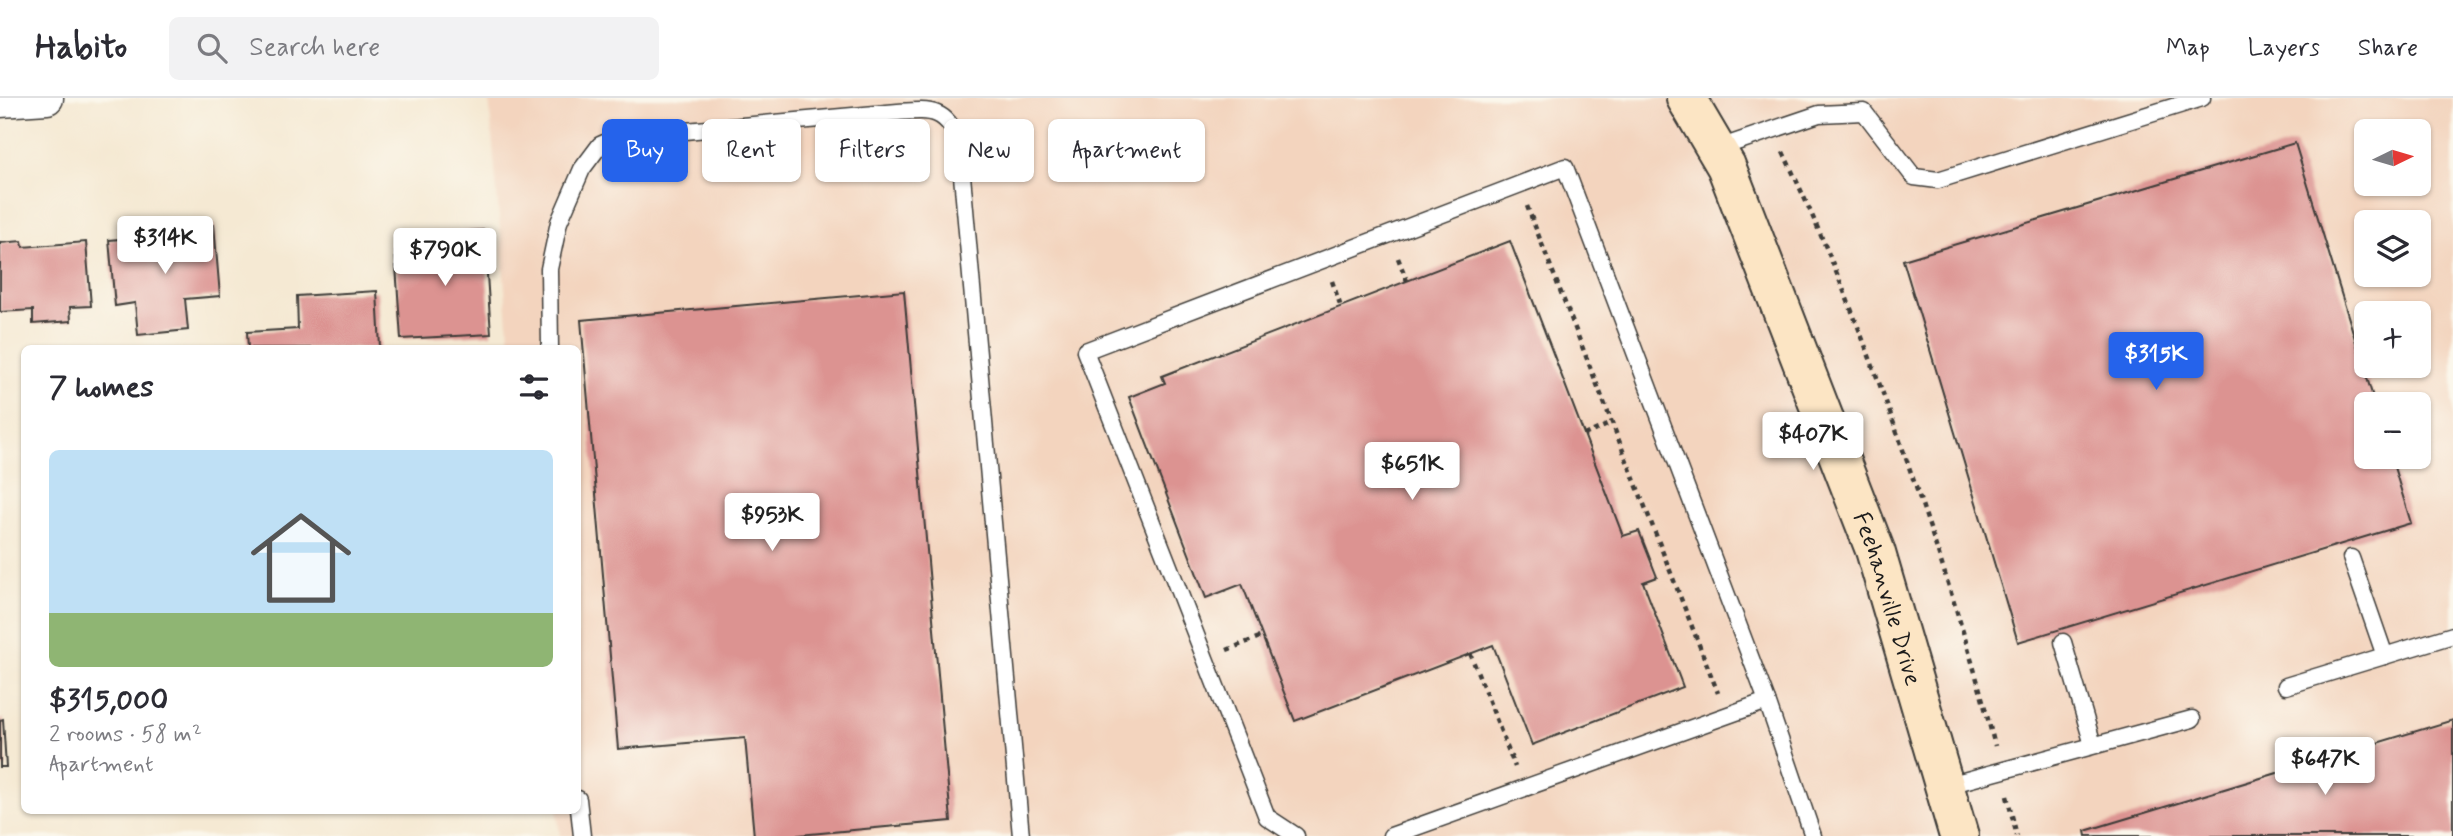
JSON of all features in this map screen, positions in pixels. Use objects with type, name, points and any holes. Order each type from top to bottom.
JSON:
[{"type":"street","points":[[0,101],[47,98]]},
{"type":"street","name":"Feehanville Drive","points":[[1686,98],[1726,166],[1875,550],[1959,836]]},
{"type":"lane","points":[[1716,149],[1819,114],[1864,112],[1914,177],[1938,180],[2202,98]]},
{"type":"lane","points":[[551,345],[550,268],[559,222],[582,169],[600,145],[618,137],[926,110],[942,114],[953,127],[959,142],[1021,836]]},
{"type":"lane","points":[[1296,836],[1267,817],[1085,351],[1565,167],[1767,701],[1814,836]]},
{"type":"lane","points":[[2351,558],[2385,656]]},
{"type":"lane","points":[[2286,686],[2453,635]]},
{"type":"lane","points":[[2063,642],[2093,745]]},
{"type":"lane","points":[[1391,836],[1767,701]]},
{"type":"lane","points":[[1945,786],[2192,719]]},
{"type":"lane","points":[[580,814],[582,836]]},
{"type":"path","points":[[1771,130],[1817,226],[1880,382],[1943,567],[1981,694],[2017,836]]},
{"type":"path","points":[[1526,203],[1720,696]]},
{"type":"path","points":[[1396,254],[1407,281]]},
{"type":"path","points":[[1321,284],[1332,280],[1341,307]]},
{"type":"path","points":[[1584,435],[1612,424]]},
{"type":"path","points":[[1205,659],[1262,636]]},
{"type":"path","points":[[1470,653],[1518,776]]},
{"type":"shaded area","points":[[489,98],[2453,98],[2453,836],[560,836],[557,814],[581,814],[581,345],[510,345]]},
{"type":"building","points":[[2295,143],[2354,335],[2354,378],[2367,378],[2371,392],[2354,392],[2354,469],[2395,469],[2411,523],[2018,642],[1903,260]]},
{"type":"building","points":[[214,225],[220,296],[185,299],[188,330],[138,335],[135,303],[115,306],[109,240],[167,235],[167,229]]},
{"type":"building","points":[[484,230],[491,334],[401,339],[395,251],[437,249],[436,233]]},
{"type":"building","points":[[22,241],[23,247],[86,242],[91,306],[70,307],[71,321],[33,324],[33,310],[0,312],[0,243]]},
{"type":"building","points":[[1510,241],[1623,536],[1639,531],[1657,577],[1643,582],[1683,687],[1532,745],[1493,645],[1295,721],[1242,584],[1206,598],[1129,397],[1165,383],[1162,376]]},
{"type":"building","points":[[377,291],[380,345],[248,345],[247,332],[298,329],[297,296]]},
{"type":"building","points":[[904,291],[951,821],[788,836],[754,836],[745,738],[618,749],[581,320]]},
{"type":"building","points":[[3,719],[6,767],[0,767],[0,720]]},
{"type":"building","points":[[2453,720],[2453,836],[2086,836],[2085,831]]}]
